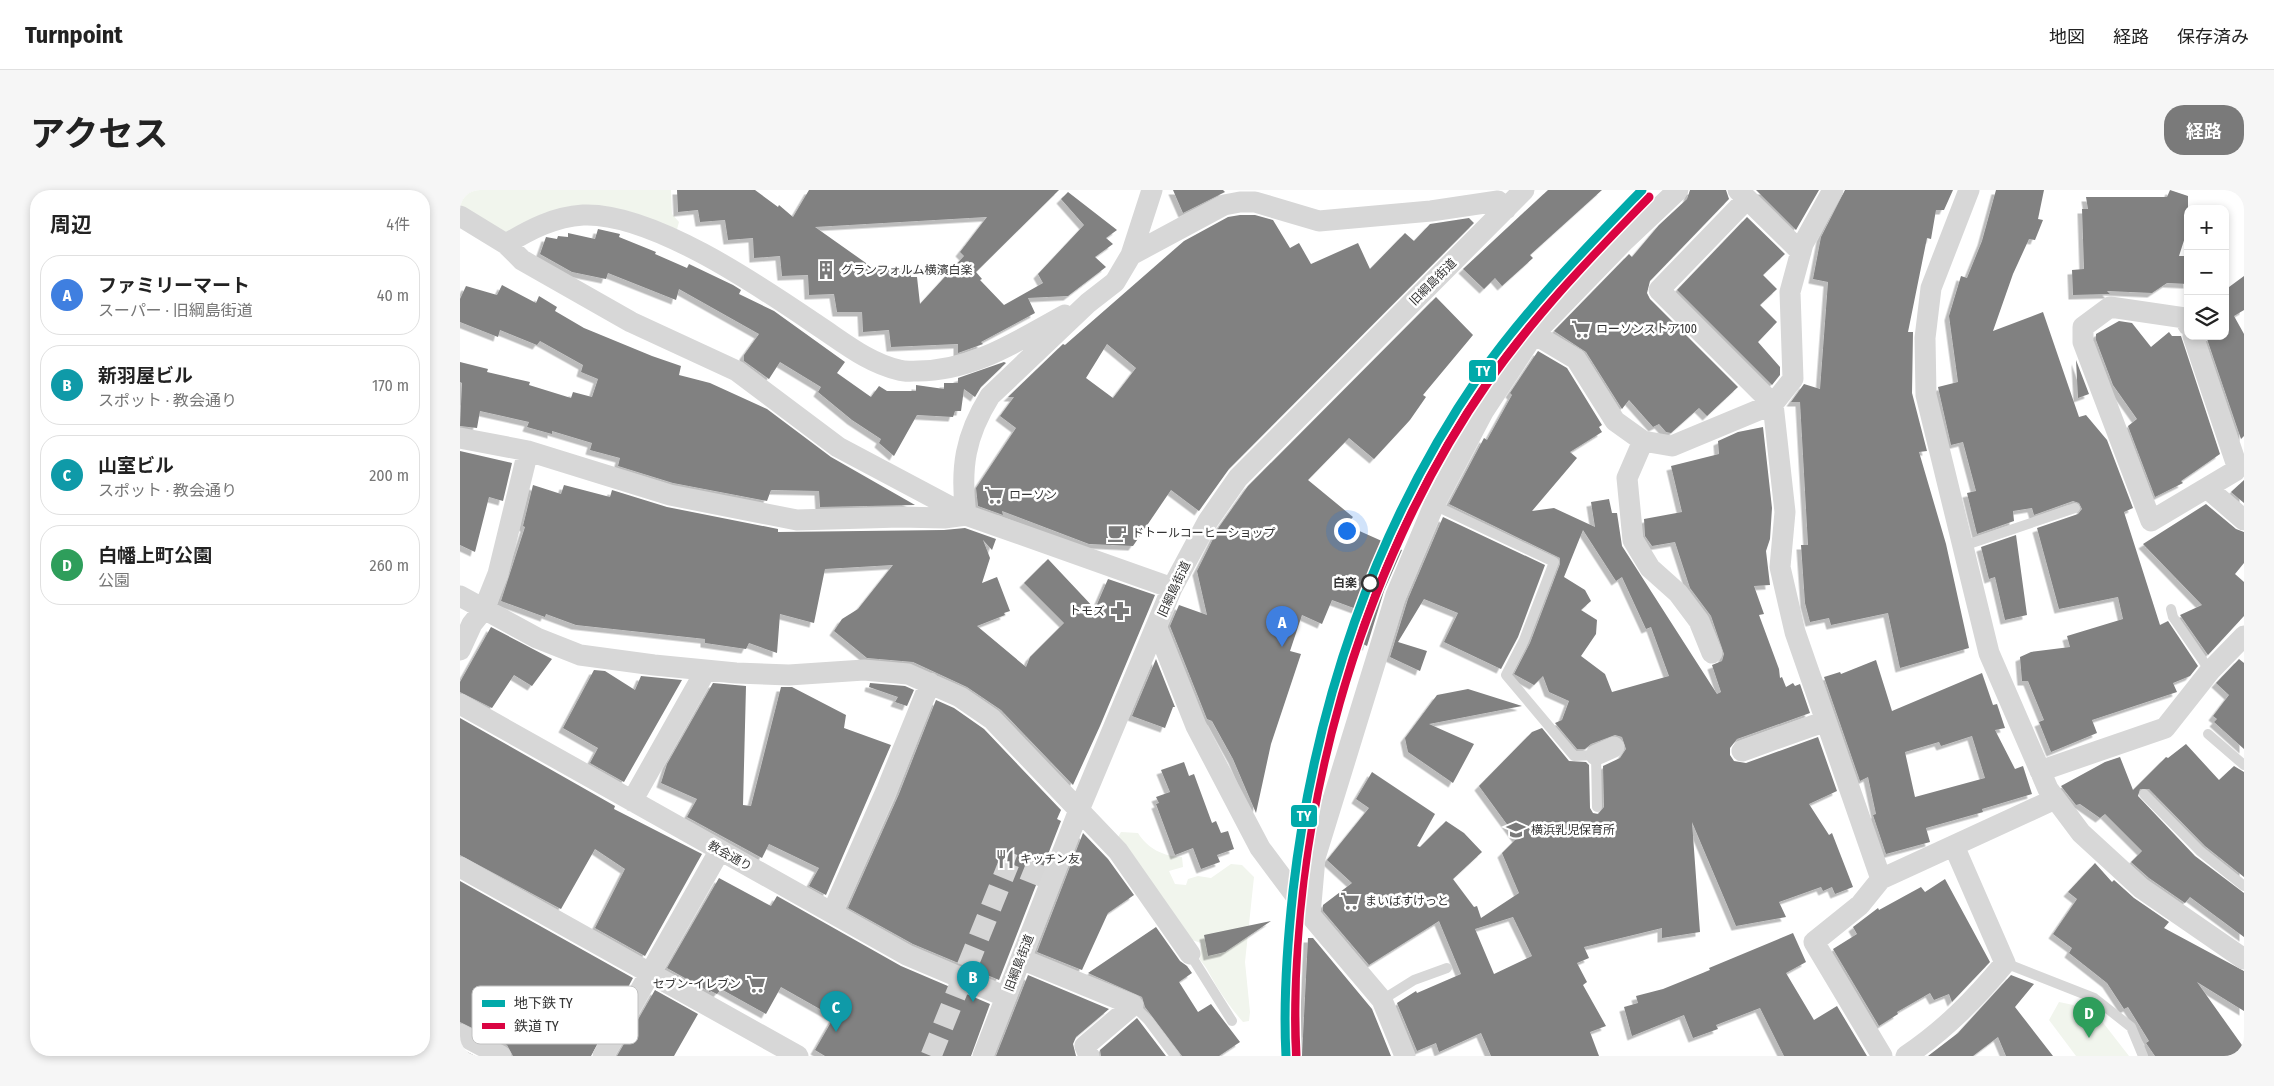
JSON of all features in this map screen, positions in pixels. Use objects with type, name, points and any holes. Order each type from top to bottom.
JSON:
[{"type":"street","points":[[966,514],[963,485],[966,458],[970,433],[980,412],[990,396],[1088,303],[1115,282],[1131,255],[1152,190]]},
{"type":"street","name":"旧綱島街道","points":[[982,1056],[1079,810],[1157,628],[1172,588],[1208,521],[1238,478],[1524,190]]},
{"type":"street","points":[[1310,915],[1318,848],[1396,596],[1434,505],[1483,412],[1534,334],[1678,190]]},
{"type":"street","points":[[1534,334],[1576,359],[1615,421],[1643,441],[1672,446],[1774,404],[1793,379],[1790,292],[1801,252],[1833,190]]},
{"type":"street","points":[[1969,190],[1931,288],[1925,338],[1926,395],[1989,653],[2048,789],[2081,833],[2141,888],[2244,959]]},
{"type":"street","points":[[1801,252],[1742,194],[1659,290],[1774,404],[1785,512],[1780,566],[1795,632],[1882,879]]},
{"type":"street","points":[[1131,255],[1224,205],[1240,202],[1255,202],[1319,222],[1472,197],[1498,201],[1506,209]]},
{"type":"street","points":[[506,244],[528,231],[554,220],[584,215],[615,218],[653,230],[744,278],[860,355],[900,371],[932,371],[964,365],[1005,348],[1088,303]]},
{"type":"street","points":[[460,216],[506,244],[522,260],[631,322],[737,371],[838,446],[966,514],[1172,588]]},
{"type":"street","points":[[2184,318],[2110,307],[2083,327],[2083,342],[2151,521],[2235,471],[2237,466],[2194,340]]},
{"type":"street","points":[[460,438],[528,451],[670,495],[797,520],[900,517],[944,518],[966,514]]},
{"type":"street","points":[[1643,441],[1627,478],[1633,540],[1650,568],[1678,593],[1699,621],[1712,653]]},
{"type":"street","points":[[460,650],[472,624],[484,609],[498,574],[528,451]]},
{"type":"street","points":[[2207,488],[2244,520]]},
{"type":"street","points":[[460,596],[537,638],[580,655],[706,670],[789,675],[864,670],[908,674],[960,697],[992,719],[1118,851],[1190,954]]},
{"type":"street","points":[[1157,628],[1196,726],[1260,848],[1310,915],[1382,1000],[1405,1056]]},
{"type":"street","points":[[2040,770],[2165,728],[2210,671],[2243,638]]},
{"type":"street","points":[[632,801],[706,670]]},
{"type":"street","points":[[832,913],[888,789],[930,683]]},
{"type":"street","name":"教会通り","points":[[460,704],[907,955],[1006,997]]},
{"type":"street","points":[[1742,751],[1826,721]]},
{"type":"street","points":[[1882,1056],[1814,942],[1860,905],[1882,879],[2055,799]]},
{"type":"street","points":[[1906,1056],[1928,1041],[1973,1002],[2005,963],[1954,846]]},
{"type":"street","points":[[638,993],[720,850]]},
{"type":"street","points":[[460,867],[798,1056]]},
{"type":"street","points":[[1021,958],[1133,1005],[1085,1046],[1089,1056]]},
{"type":"street","points":[[460,1034],[472,1040]]},
{"type":"street","points":[[479,1044],[501,1056]]},
{"type":"street","points":[[603,1056],[610,1044]]},
{"type":"lane","points":[[1434,505],[1554,562],[1524,640],[1506,675],[1574,756],[1605,751],[1597,807]]},
{"type":"lane","points":[[1963,546],[2075,508]]},
{"type":"lane","points":[[2171,609],[2173,617],[2210,671]]},
{"type":"lane","points":[[2208,734],[2244,766]]},
{"type":"lane","points":[[2144,794],[2200,851],[2244,886]]},
{"type":"lane","points":[[1190,954],[1232,1021]]},
{"type":"lane","points":[[2005,963],[2094,998],[2131,1027],[2144,1056]]},
{"type":"lane","points":[[1382,1000],[1414,980],[1447,968]]},
{"type":"lane","points":[[1133,1005],[1148,1020],[1175,1056]]},
{"type":"shaded area","points":[[460,190],[671,190],[672,214],[679,222],[676,233],[628,215],[506,236],[460,206]]},
{"type":"shaded area","points":[[1121,832],[1138,833],[1146,843],[1157,851],[1175,857],[1182,857],[1183,867],[1169,871],[1175,884],[1186,885],[1188,879],[1198,876],[1211,878],[1231,864],[1242,865],[1254,877],[1245,962],[1250,1012],[1249,1021],[1243,1022],[1223,996],[1200,960],[1201,943],[1192,940],[1117,839]]},
{"type":"shaded area","points":[[2059,1002],[2083,1007],[2101,1020],[2129,1056],[2076,1056],[2049,1020]]},
{"type":"building","points":[[677,190],[755,190],[778,207],[779,205],[793,217],[809,190],[1059,190],[976,272],[982,279],[980,280],[1004,305],[1043,283],[1038,274],[1084,225],[1061,199],[1068,192],[1117,230],[1106,238],[1113,244],[1095,257],[1106,267],[1068,296],[1028,298],[1035,313],[981,342],[983,344],[958,353],[958,344],[891,347],[889,330],[863,332],[862,312],[837,312],[834,294],[809,295],[808,275],[782,276],[780,256],[754,258],[753,238],[728,240],[725,220],[700,222],[698,210],[678,212]],"holes":[[[987,217],[960,252],[964,256],[920,304],[917,277],[911,277],[910,268],[873,268],[815,227]]]},
{"type":"building","points":[[1173,190],[1223,190],[1225,192],[1183,213]]},
{"type":"building","points":[[1548,190],[1602,190],[1530,255],[1533,258],[1502,286],[1495,278],[1484,289],[1463,269]]},
{"type":"building","points":[[1690,190],[1726,190],[1729,199],[1650,281],[1647,293],[1650,299],[1738,387],[1707,416],[1699,408],[1671,433],[1666,432],[1659,424],[1653,427],[1629,400],[1622,409],[1586,352],[1554,331],[1629,254],[1632,257],[1659,225],[1687,199]]},
{"type":"building","points":[[1756,190],[1819,190],[1796,230]]},
{"type":"building","points":[[1845,190],[1953,190],[1944,210],[1936,210],[1931,239],[1927,238],[1908,332],[1913,332],[1912,393],[1927,451],[1919,452],[1946,544],[1969,648],[1900,668],[1888,613],[1831,625],[1829,618],[1810,622],[1805,603],[1801,545],[1808,545],[1800,402],[1791,402],[1804,384],[1820,389],[1828,282],[1813,279],[1821,237]]},
{"type":"building","points":[[1996,190],[2044,190],[2038,219],[2043,220],[2035,240],[2029,239],[2013,274],[1993,331],[2043,312],[2079,417],[2086,415],[2107,440],[2133,508],[2124,512],[2160,625],[2168,621],[2198,666],[2190,676],[2173,683],[2177,692],[2092,720],[2097,733],[2051,752],[2039,722],[2044,720],[2028,681],[2022,681],[2020,657],[2031,652],[2070,647],[2067,636],[2123,619],[2118,597],[2059,609],[2037,528],[2078,514],[2082,509],[2079,503],[2073,501],[2034,515],[2032,508],[2013,511],[2014,521],[1977,534],[1967,493],[1976,491],[1963,442],[1951,445],[1938,387],[1958,382],[1949,316],[1961,276],[1967,278],[1982,241]]},
{"type":"building","points":[[2170,190],[2188,196],[2188,205],[2184,205],[2184,240],[2179,256],[2184,256],[2184,284],[2167,283],[2152,293],[2107,291],[2110,294],[2073,295],[2072,270],[2084,269],[2082,209],[2088,209],[2086,197],[2167,197]]},
{"type":"building","points":[[1255,215],[1273,220],[1290,248],[1299,243],[1311,264],[1358,243],[1370,269],[1405,233],[1414,241],[1430,224],[1469,218],[1474,223],[1229,469],[1199,511],[1171,490],[1133,546],[1089,544],[1002,511],[1003,515],[978,506],[976,488],[1016,428],[1000,416],[1014,397],[1008,397],[1063,344],[1065,345],[1184,241],[1228,217]],"holes":[[[1107,344],[1136,368],[1113,398],[1086,378]]]},
{"type":"building","points":[[1747,217],[1785,254],[1763,275],[1777,289],[1760,305],[1777,322],[1758,342],[1780,367],[1780,375],[1772,385],[1677,290]]},
{"type":"building","points":[[598,229],[620,234],[619,237],[656,252],[655,254],[687,268],[689,264],[733,285],[741,290],[739,294],[774,311],[845,362],[837,373],[871,397],[879,386],[887,391],[916,391],[916,385],[944,389],[944,383],[958,383],[958,378],[1004,362],[1006,363],[981,387],[975,397],[964,389],[961,411],[955,411],[953,417],[917,415],[894,456],[879,443],[881,439],[852,420],[818,392],[821,387],[780,362],[769,379],[744,361],[744,355],[759,334],[679,289],[676,300],[608,273],[606,279],[572,272],[540,254],[546,237],[557,239],[558,236],[568,237],[568,233],[595,239]]},
{"type":"building","points":[[2244,276],[2244,310],[2234,316],[2244,334],[2244,436],[2241,439],[2207,340],[2229,340],[2229,287]]},
{"type":"building","points":[[502,285],[536,303],[539,296],[557,307],[555,311],[584,328],[681,366],[679,375],[710,383],[767,409],[831,457],[915,505],[820,507],[819,491],[771,490],[767,501],[673,483],[618,466],[620,458],[590,450],[592,443],[552,431],[552,434],[527,427],[529,422],[480,411],[477,428],[460,426],[462,383],[460,382],[460,362],[488,369],[487,372],[530,382],[529,385],[571,398],[573,392],[592,397],[598,379],[581,372],[583,365],[540,341],[537,345],[500,330],[498,337],[460,322],[460,299],[466,286],[497,295]]},
{"type":"building","points":[[1436,297],[1473,335],[1423,395],[1426,397],[1410,420],[1374,459],[1349,438],[1308,480],[1353,517],[1346,525],[1402,550],[1384,591],[1367,646],[1353,639],[1358,629],[1367,632],[1370,614],[1332,600],[1322,624],[1302,615],[1290,651],[1301,654],[1271,744],[1256,813],[1233,759],[1212,721],[1207,719],[1170,626],[1179,605],[1207,615],[1197,571],[1219,527],[1248,486]]},
{"type":"building","points":[[2119,321],[2132,323],[2151,347],[2169,332],[2172,336],[2181,336],[2220,454],[2181,481],[2183,483],[2155,497],[2128,426],[2137,419],[2113,385],[2096,340],[2096,334]]},
{"type":"building","points":[[1538,351],[1567,368],[1602,425],[1599,427],[1602,432],[1570,452],[1577,458],[1532,511],[1554,508],[1595,527],[1591,502],[1609,499],[1612,513],[1617,513],[1622,546],[1717,694],[1721,692],[1712,665],[1722,661],[1724,654],[1711,616],[1690,588],[1675,542],[1652,546],[1645,536],[1644,519],[1682,512],[1671,466],[1719,454],[1718,441],[1738,432],[1763,427],[1772,508],[1770,539],[1766,551],[1770,585],[1754,586],[1764,614],[1759,615],[1779,669],[1780,678],[1782,677],[1786,687],[1793,683],[1795,686],[1800,684],[1810,713],[1737,739],[1730,748],[1730,755],[1734,761],[1746,763],[1818,737],[1837,791],[1809,804],[1829,835],[1832,833],[1853,887],[1835,894],[1832,887],[1823,891],[1821,887],[1779,902],[1786,917],[1736,926],[1692,822],[1700,932],[1662,938],[1662,928],[1584,947],[1589,958],[1577,963],[1587,982],[1583,985],[1606,1026],[1590,1032],[1599,1056],[1491,1056],[1481,1033],[1439,1052],[1436,1043],[1417,1051],[1397,1003],[1416,991],[1417,993],[1461,974],[1439,921],[1369,965],[1323,911],[1323,905],[1352,883],[1327,860],[1369,808],[1356,799],[1372,772],[1435,814],[1417,846],[1420,847],[1446,821],[1464,833],[1482,852],[1453,879],[1474,907],[1477,906],[1481,918],[1519,893],[1502,853],[1517,838],[1479,786],[1532,732],[1542,728],[1569,761],[1586,762],[1589,765],[1590,808],[1593,813],[1598,814],[1604,807],[1603,766],[1620,758],[1626,749],[1622,737],[1615,735],[1591,744],[1585,749],[1577,749],[1555,723],[1562,720],[1569,701],[1549,692],[1543,676],[1534,685],[1514,674],[1530,643],[1560,564],[1560,558],[1449,504],[1484,438],[1487,440],[1512,395],[1510,393]],"holes":[[[1583,530],[1616,581],[1622,577],[1646,629],[1651,627],[1669,676],[1612,692],[1605,674],[1581,656],[1596,634],[1597,620],[1581,610],[1591,601],[1585,590],[1564,577]],[[1513,917],[1532,956],[1494,974],[1475,929]]]},
{"type":"building","points":[[2076,360],[2089,394],[2078,398]]},
{"type":"building","points":[[460,451],[512,463],[503,501],[489,497],[475,552],[460,545]]},
{"type":"building","points":[[2244,480],[2244,503],[2231,492]]},
{"type":"building","points":[[533,485],[561,494],[564,485],[610,497],[612,490],[667,507],[778,529],[778,532],[944,530],[965,528],[996,539],[992,550],[983,540],[990,558],[982,583],[997,577],[1010,611],[1004,613],[1005,615],[977,626],[1026,667],[1030,657],[1064,623],[1024,583],[1048,559],[1095,609],[1108,579],[1155,595],[1073,785],[1001,710],[967,687],[913,662],[867,658],[834,631],[842,619],[858,609],[893,565],[825,569],[814,623],[780,614],[777,653],[749,643],[746,649],[705,643],[705,639],[576,625],[546,614],[545,617],[501,601],[525,527],[523,526]]},
{"type":"building","points":[[2206,504],[2236,529],[2244,532],[2244,563],[2235,574],[2244,582],[2244,616],[2208,655],[2180,615],[2202,605],[2143,544]]},
{"type":"building","points":[[1443,517],[1545,565],[1518,637],[1501,669],[1444,642],[1458,613],[1424,599],[1398,642],[1427,651],[1420,671],[1390,657],[1408,599]]},
{"type":"building","points":[[2016,535],[2027,615],[2005,620],[1995,577],[1989,579],[1981,547]]},
{"type":"building","points":[[491,627],[552,659],[532,686],[514,675],[492,708],[460,692],[460,682]]},
{"type":"building","points":[[1156,659],[1175,707],[1173,707],[1165,728],[1132,716]]},
{"type":"building","points":[[2239,659],[2244,663],[2244,749],[2214,722],[2217,719],[2213,716],[2229,695],[2216,683]]},
{"type":"building","points":[[1876,660],[1892,711],[1982,673],[1993,705],[1997,704],[2005,728],[1995,730],[2015,769],[2023,766],[2032,794],[1982,809],[1983,812],[1926,828],[1930,842],[1886,854],[1873,815],[1876,814],[1868,777],[1860,781],[1824,677],[1840,672],[1841,674]],"holes":[[[1972,736],[1985,778],[1915,797],[1905,752],[1939,742],[1941,746]]]},
{"type":"building","points":[[594,670],[605,671],[635,690],[641,676],[682,680],[624,782],[590,763],[598,748],[563,728]]},
{"type":"building","points":[[713,683],[746,686],[743,805],[751,806],[781,687],[792,687],[846,715],[844,728],[891,745],[826,895],[809,886],[819,868],[769,844],[762,858],[687,817],[697,799],[661,783],[667,764]]},
{"type":"building","points":[[870,683],[905,686],[914,690],[907,706],[895,702],[898,697],[869,687]]},
{"type":"building","points":[[1468,689],[1522,706],[1429,724],[1474,744],[1453,783],[1408,752],[1405,738],[1437,695]]},
{"type":"building","points":[[936,700],[954,708],[984,729],[1061,810],[1057,819],[1061,821],[999,980],[913,944],[848,908],[899,794]]},
{"type":"building","points":[[460,718],[615,806],[614,809],[702,854],[645,956],[595,928],[625,869],[595,849],[561,909],[460,855]]},
{"type":"building","points":[[2186,744],[2219,780],[2234,766],[2244,772],[2244,877],[2205,846],[2149,789],[2140,789],[2138,796],[2195,856],[2244,893],[2244,937],[2190,897],[2185,903],[2149,878],[2131,862],[2142,851],[2105,814],[2100,818],[2080,804],[2076,805],[2061,786],[2105,762],[2120,757],[2133,790],[2166,757],[2168,758]]},
{"type":"building","points":[[1184,762],[1189,776],[1194,774],[1212,823],[1216,821],[1221,833],[1228,831],[1234,849],[1217,855],[1220,862],[1201,869],[1193,848],[1175,855],[1156,804],[1159,803],[1156,797],[1170,792],[1161,770]]},
{"type":"building","points":[[1083,833],[1108,859],[1134,895],[1108,913],[1082,970],[1037,952]]},
{"type":"building","points":[[2095,863],[2112,882],[2114,880],[2134,898],[2169,922],[2164,928],[2244,971],[2244,1011],[2197,982],[2244,1048],[2244,1056],[2155,1056],[2146,1043],[2149,1041],[2128,1007],[2124,1009],[2107,983],[2069,953],[2072,948],[2053,934],[2077,899],[2068,892]]},
{"type":"building","points":[[719,878],[771,906],[777,896],[901,966],[990,1004],[971,1056],[825,1056],[815,1050],[834,1017],[781,987],[766,1014],[721,989],[717,994],[710,992],[667,968]]},
{"type":"building","points":[[1945,879],[1990,962],[1952,1002],[1949,994],[1934,1000],[1930,993],[1897,1012],[1898,1014],[1879,1026],[1833,949],[1857,934],[1853,927],[1878,908],[1879,910],[1921,887],[1925,892]]},
{"type":"building","points":[[460,881],[633,978],[629,986],[472,986],[472,1028],[460,1022]]},
{"type":"building","points":[[1271,921],[1225,952],[1208,956],[1204,935]]},
{"type":"building","points":[[1156,927],[1180,961],[1192,973],[1179,982],[1198,1012],[1211,1004],[1240,1042],[1219,1056],[1182,1056],[1145,1007],[1142,997],[1088,973]]},
{"type":"building","points":[[1793,933],[1806,962],[1786,973],[1814,1020],[1837,1006],[1867,1056],[1784,1056],[1760,1008],[1716,1025],[1718,1029],[1693,1038],[1684,1015],[1632,1036],[1624,1007],[1638,1003],[1636,996],[1663,989]]},
{"type":"building","points":[[1308,938],[1313,938],[1372,1009],[1391,1056],[1302,1056]]},
{"type":"building","points":[[1028,975],[1109,1009],[1076,1037],[1073,1044],[1076,1056],[996,1056]]},
{"type":"building","points":[[2011,975],[2034,984],[2015,1007],[2053,1056],[2006,1056],[1998,1037],[1973,1056],[1928,1056],[1958,1033]]},
{"type":"building","points":[[655,990],[698,1014],[674,1056],[617,1056],[624,1044],[638,1044],[638,1020]]},
{"type":"building","points":[[1137,1018],[1166,1056],[1101,1056],[1100,1050]]},
{"type":"building","points":[[505,1044],[597,1044],[591,1056],[513,1056]]},
{"type":"building","points":[[460,1048],[475,1056],[460,1056]]},
{"type":"tunnel","points":[[931,1056],[1009,863],[1051,880]]},
{"type":"metro line","name":"TY","points":[[1286,1056],[1285,994],[1287,953],[1293,891],[1303,823],[1316,755],[1333,688],[1354,622],[1380,558],[1409,495],[1442,435],[1479,376],[1536,303],[1642,190]]},
{"type":"rail line","name":"TY","points":[[1296,1055],[1296,969],[1303,881],[1318,792],[1339,704],[1367,617],[1402,534],[1442,455],[1488,382],[1525,333],[1585,263],[1649,197]]},
{"type":"place","name":"グランフォルム横濱白楽","points":[[826,270]]},
{"type":"place","name":"ローソンストア100","points":[[1581,329]]},
{"type":"place","name":"ローソン","points":[[994,495]]},
{"type":"place","name":"ドトールコーヒーショップ","points":[[1117,533]]},
{"type":"place","name":"白楽","points":[[1370,583]]},
{"type":"place","name":"トモズ","points":[[1120,611]]},
{"type":"place","name":"ファミリーマート","points":[[1282,647]]},
{"type":"place","name":"横浜乳児保育所","points":[[1516,830]]},
{"type":"place","name":"キッチン友","points":[[1005,859]]},
{"type":"place","name":"まいばすけっと","points":[[1350,901]]},
{"type":"place","name":"セブン-イレブン","points":[[756,984]]},
{"type":"place","name":"新羽屋ビル","points":[[973,1002]]},
{"type":"place","name":"山室ビル","points":[[836,1032]]},
{"type":"place","name":"白幡上町公園","points":[[2089,1038]]}]
